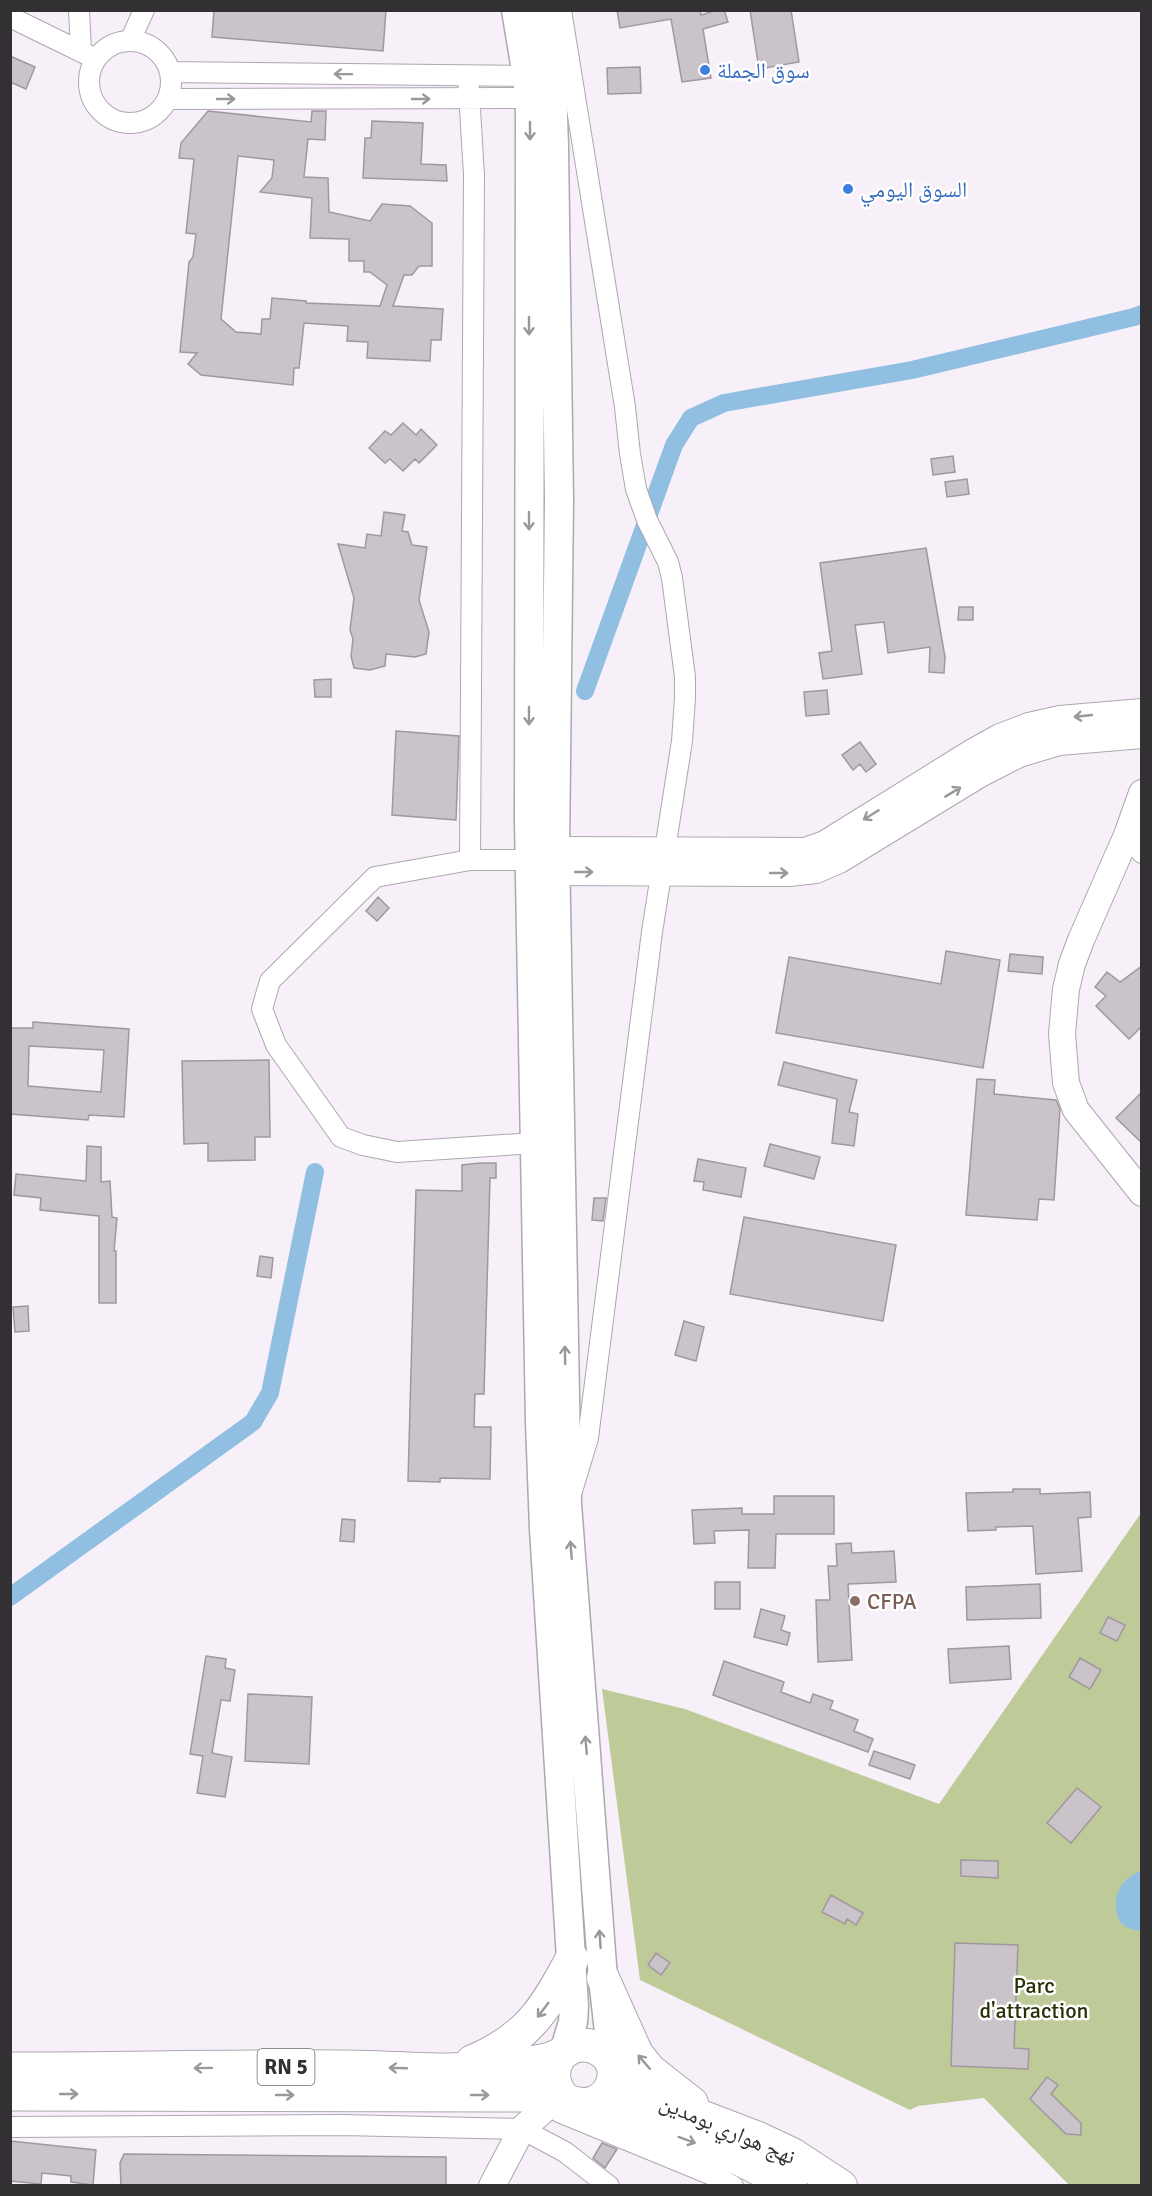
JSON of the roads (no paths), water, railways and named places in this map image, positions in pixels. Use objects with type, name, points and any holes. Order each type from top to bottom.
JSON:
[{"type":"highway","points":[[449,2070],[494,2053],[528,2027],[556,1991],[572,1959]]},
{"type":"highway","points":[[580,2045],[589,2045],[605,2053],[612,2067],[613,2084],[602,2100],[585,2106],[553,2101],[553,2074],[555,2064],[562,2054],[580,2045]]},
{"type":"highway","name":"RN 5","points":[[10,2069],[344,2067],[449,2070],[532,2062],[562,2054]]},
{"type":"highway","name":"RN 5","points":[[10,2094],[553,2101]]},
{"type":"main road","points":[[516,10],[528,87],[529,860],[541,1476],[572,1959],[573,2022],[562,2054]]},
{"type":"main road","points":[[541,10],[552,83],[554,148],[559,500],[556,861],[567,1504],[603,1978],[612,2067]]},
{"type":"main road","points":[[603,1978],[637,2054],[667,2085],[722,2124]]},
{"type":"main road","name":"نهج هواري بومدين","points":[[612,2067],[643,2094],[758,2138],[792,2154],[841,2186]]},
{"type":"main road","name":"نهج هواري بومدين","points":[[592,2104],[741,2160],[791,2186]]},
{"type":"street","points":[[10,17],[88,56],[117,43],[130,41],[156,50],[165,60],[170,72],[171,86],[168,99],[150,118],[137,123],[123,123],[110,118],[92,99],[88,56],[79,10]]},
{"type":"street","points":[[130,41],[144,10]]},
{"type":"street","points":[[561,10],[636,489],[647,519],[668,562],[675,595],[686,699],[588,1438],[567,1504]]},
{"type":"street","points":[[170,72],[468,76],[528,87]]},
{"type":"street","points":[[468,76],[474,175],[470,860]]},
{"type":"street","points":[[168,99],[468,99],[528,87]]},
{"type":"street","points":[[663,862],[795,852],[815,848],[1000,737],[1029,726],[1060,719],[1142,712]]},
{"type":"street","points":[[536,1143],[397,1152],[363,1145],[341,1137],[276,1045],[262,1009],[270,981],[375,877],[470,860],[529,860],[542,868],[556,861],[663,862],[795,873],[816,870],[839,860],[980,774],[1019,754],[1059,742],[1142,735]]},
{"type":"street","points":[[1142,793],[1134,844],[1081,940],[1072,964],[1063,1014],[1062,1045],[1066,1083],[1076,1110],[1142,1193]]},
{"type":"street","points":[[492,2186],[522,2129],[553,2101],[606,2129],[717,2176],[734,2186]]},
{"type":"street","points":[[10,2127],[342,2125],[522,2129],[565,2152],[609,2186]]},
{"type":"water","points":[[1141,1871],[1142,1931],[1125,1926],[1120,1922],[1116,1906],[1118,1892],[1122,1885]]},
{"type":"waterway","points":[[585,691],[674,445],[691,418],[724,403],[912,370],[1142,314]]},
{"type":"waterway","points":[[10,1597],[253,1422],[270,1393],[315,1172]]},
{"type":"place","name":"سوق الجملة","points":[[705,70]]},
{"type":"place","name":"السوق اليومي","points":[[848,189]]},
{"type":"place","name":"CFPA","points":[[855,1601]]},
{"type":"park label","name":"Parc d'attraction","points":[[1034,1998]]}]
